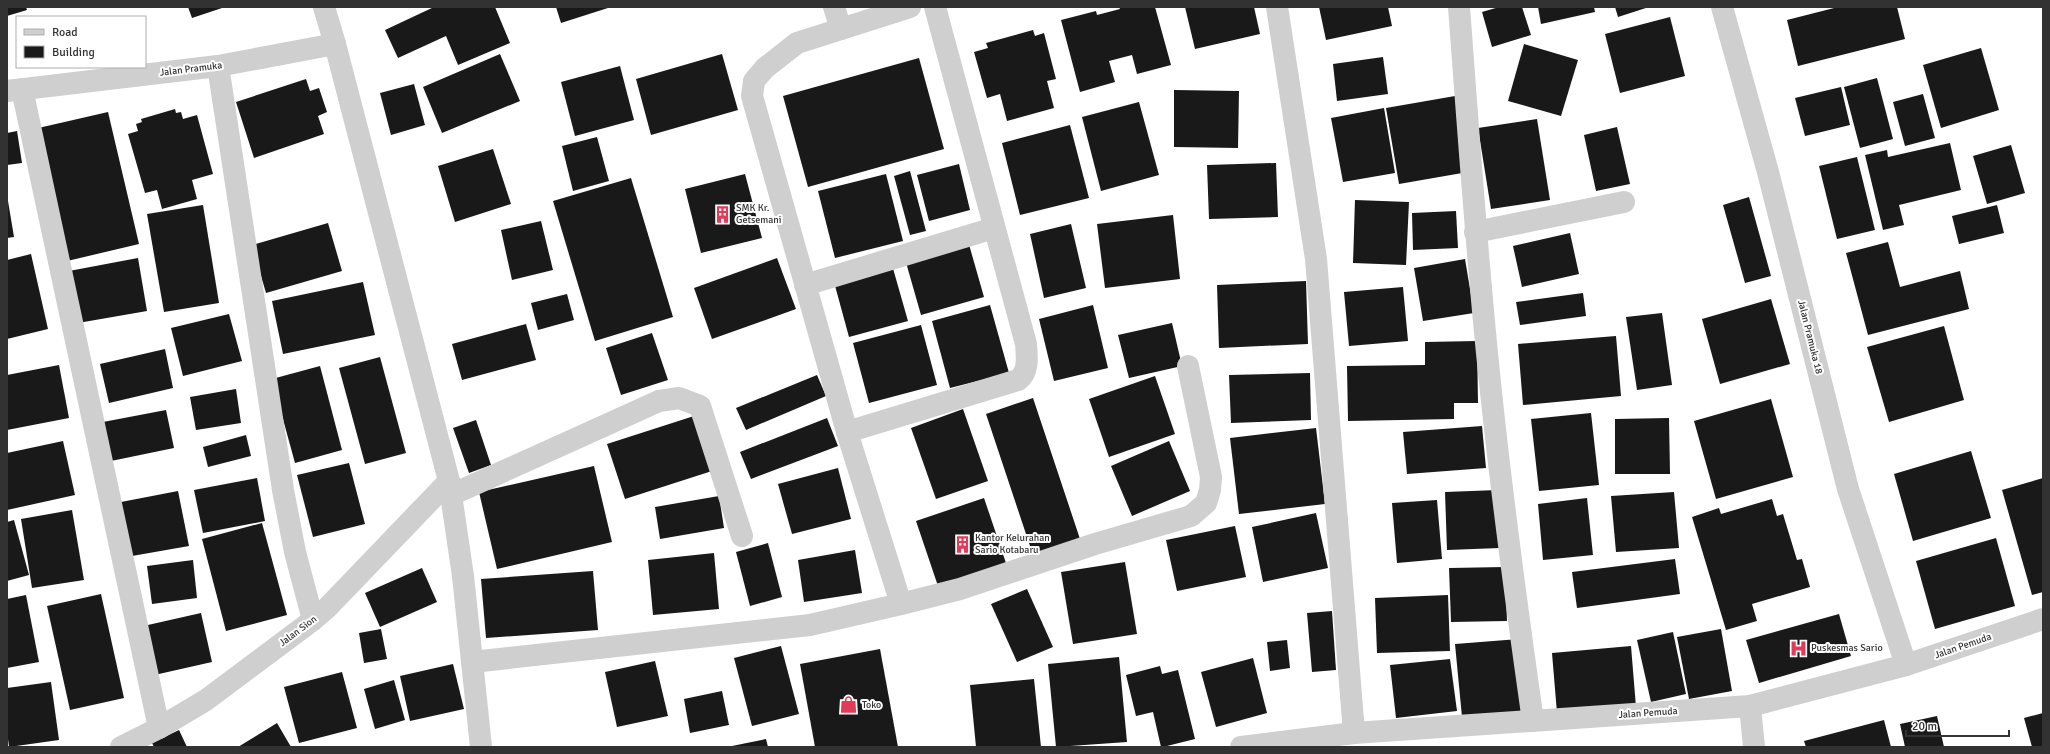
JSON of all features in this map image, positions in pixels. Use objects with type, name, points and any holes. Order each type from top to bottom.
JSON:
[{"type":"street","points":[[324,7],[335,44],[450,488],[463,576],[482,747]]},
{"type":"street","points":[[834,7],[841,29]]},
{"type":"street","points":[[901,604],[847,432],[752,96],[754,81],[765,68],[797,43],[910,7]]},
{"type":"street","points":[[847,432],[1018,380],[1024,376],[1027,357],[1026,344],[935,7]]},
{"type":"street","points":[[1277,7],[1316,259],[1354,733]]},
{"type":"street","points":[[1459,7],[1475,232],[1492,396],[1516,597],[1533,721]]},
{"type":"street","name":"Jalan Pramuka 18","points":[[1722,7],[1768,172],[1848,490],[1906,665]]},
{"type":"street","name":"Jalan Pramuka","points":[[14,90],[218,66],[335,44]]},
{"type":"street","points":[[218,66],[283,490],[295,552],[313,620]]},
{"type":"street","points":[[14,90],[159,728]]},
{"type":"street","points":[[1475,232],[1624,202]]},
{"type":"street","points":[[805,285],[994,228]]},
{"type":"street","points":[[472,662],[810,625],[960,589],[1095,544],[1191,516],[1206,504],[1210,490],[1210,477],[1188,366]]},
{"type":"street","points":[[450,488],[659,401],[679,398],[700,406],[742,536]]},
{"type":"street","name":"Jalan Sion","points":[[121,747],[159,728],[206,700],[313,620],[450,488]]},
{"type":"street","name":"Jalan Pemuda","points":[[1241,747],[1354,733],[1750,706],[1906,665],[2043,619]]},
{"type":"street","points":[[1750,706],[1754,747]]},
{"type":"building","points":[[7,7],[26,7],[27,10],[7,16]]},
{"type":"building","points":[[188,7],[225,7],[192,18]]},
{"type":"building","points":[[434,7],[495,7],[510,43],[458,65],[446,36],[398,58],[385,30]]},
{"type":"building","points":[[556,7],[611,7],[561,23]]},
{"type":"building","points":[[1119,7],[1155,7],[1171,65],[1137,74],[1132,55],[1109,61],[1115,82],[1080,92],[1061,20],[1096,11],[1097,15],[1120,9]]},
{"type":"building","points":[[1185,7],[1254,7],[1260,34],[1195,49]]},
{"type":"building","points":[[1319,7],[1388,7],[1392,26],[1326,40]]},
{"type":"building","points":[[1499,7],[1522,7],[1531,35],[1492,47],[1482,12]]},
{"type":"building","points":[[1538,7],[1594,7],[1595,12],[1541,24]]},
{"type":"building","points":[[1615,7],[1649,7],[1618,17]]},
{"type":"building","points":[[1838,7],[1897,7],[1905,39],[1798,66],[1787,20]]},
{"type":"building","points":[[1670,17],[1685,76],[1620,93],[1605,34]]},
{"type":"building","points":[[1033,30],[1035,36],[1044,33],[1056,79],[1047,81],[1054,108],[1007,121],[1000,94],[987,98],[974,52],[988,48],[986,43]]},
{"type":"building","points":[[1524,44],[1578,60],[1561,116],[1508,101]]},
{"type":"building","points":[[1981,48],[1999,110],[1941,128],[1923,65]]},
{"type":"building","points":[[500,54],[520,101],[442,133],[423,87]]},
{"type":"building","points":[[722,54],[738,110],[651,135],[636,79]]},
{"type":"building","points":[[1383,57],[1388,94],[1337,101],[1333,64]]},
{"type":"building","points":[[919,58],[944,149],[808,187],[783,96]]},
{"type":"building","points":[[620,66],[634,120],[575,136],[561,82]]},
{"type":"building","points":[[1877,78],[1893,139],[1860,148],[1844,87]]},
{"type":"building","points":[[306,79],[310,91],[319,88],[327,112],[318,116],[324,134],[254,158],[236,102]]},
{"type":"building","points":[[414,84],[425,125],[391,135],[380,93]]},
{"type":"building","points":[[1841,87],[1850,125],[1805,136],[1795,98]]},
{"type":"building","points":[[1174,90],[1239,91],[1238,148],[1174,147]]},
{"type":"building","points":[[1923,94],[1935,138],[1905,146],[1893,102]]},
{"type":"building","points":[[1455,96],[1468,172],[1399,184],[1386,108]]},
{"type":"building","points":[[1139,102],[1159,175],[1101,191],[1082,117]]},
{"type":"building","points":[[1384,108],[1395,173],[1343,182],[1331,118]]},
{"type":"building","points":[[175,109],[176,113],[181,112],[183,119],[197,115],[213,174],[192,180],[197,199],[162,209],[157,190],[145,193],[128,134],[138,131],[136,124],[142,122],[141,119]]},
{"type":"building","points":[[108,112],[139,244],[63,262],[34,129]]},
{"type":"building","points":[[1537,119],[1550,200],[1491,209],[1478,128]]},
{"type":"building","points":[[1070,125],[1089,198],[1020,215],[1002,143]]},
{"type":"building","points":[[1617,127],[1630,184],[1596,191],[1584,135]]},
{"type":"building","points":[[17,131],[22,163],[7,165],[7,133]]},
{"type":"building","points":[[597,137],[609,181],[573,191],[562,146]]},
{"type":"building","points":[[1950,143],[1961,190],[1899,205],[1904,225],[1883,230],[1865,155],[1887,150],[1888,157]]},
{"type":"building","points":[[2011,145],[2025,193],[1987,204],[1973,156]]},
{"type":"building","points":[[493,149],[511,204],[455,222],[438,166]]},
{"type":"building","points":[[1857,157],[1875,230],[1837,239],[1819,166]]},
{"type":"building","points":[[1276,163],[1278,217],[1209,219],[1207,165]]},
{"type":"building","points":[[959,164],[970,210],[929,221],[917,175]]},
{"type":"building","points":[[910,171],[926,231],[910,235],[894,176]]},
{"type":"building","name":"SMK Kr. Getsemani","points":[[745,174],[762,238],[701,253],[685,189]]},
{"type":"building","points":[[886,174],[903,241],[835,258],[818,191]]},
{"type":"building","points":[[631,178],[673,317],[595,341],[553,201]]},
{"type":"building","points":[[7,195],[14,237],[7,238]]},
{"type":"building","points":[[1749,197],[1771,276],[1745,283],[1723,205]]},
{"type":"building","points":[[1355,200],[1409,202],[1406,265],[1353,263]]},
{"type":"building","points":[[203,205],[219,303],[164,312],[147,214]]},
{"type":"building","points":[[1997,205],[2004,233],[1959,244],[1952,216]]},
{"type":"building","points":[[1456,211],[1458,248],[1413,250],[1412,213]]},
{"type":"building","points":[[1173,215],[1180,279],[1105,288],[1097,224]]},
{"type":"building","points":[[541,221],[553,270],[512,280],[501,230]]},
{"type":"building","points":[[328,223],[342,271],[266,293],[252,245]]},
{"type":"building","points":[[1071,224],[1086,288],[1044,298],[1030,234]]},
{"type":"building","points":[[1570,233],[1579,274],[1522,287],[1513,246]]},
{"type":"building","points":[[968,241],[984,297],[921,315],[905,259]]},
{"type":"building","points":[[1888,242],[1900,287],[1960,271],[1969,309],[1868,335],[1846,253]]},
{"type":"building","points":[[31,254],[48,329],[7,339],[7,260]]},
{"type":"building","points":[[138,258],[147,311],[78,323],[69,271]]},
{"type":"building","points":[[777,258],[796,309],[712,339],[694,288]]},
{"type":"building","points":[[1465,259],[1474,313],[1423,321],[1414,268]]},
{"type":"building","points":[[892,265],[908,321],[849,337],[834,282]]},
{"type":"building","points":[[1306,281],[1308,344],[1219,348],[1217,285]]},
{"type":"building","points":[[363,282],[375,335],[283,354],[272,301]]},
{"type":"building","points":[[1403,287],[1408,341],[1349,346],[1344,292]]},
{"type":"building","points":[[1583,293],[1586,316],[1520,325],[1516,302]]},
{"type":"building","points":[[567,294],[574,320],[538,330],[531,303]]},
{"type":"building","points":[[1771,299],[1790,364],[1720,384],[1702,319]]},
{"type":"building","points":[[990,305],[1009,373],[950,388],[932,321]]},
{"type":"building","points":[[1093,305],[1108,368],[1054,381],[1039,319]]},
{"type":"building","points":[[1662,313],[1672,385],[1637,390],[1626,317]]},
{"type":"building","points":[[229,314],[242,361],[183,376],[171,328]]},
{"type":"building","points":[[1172,323],[1182,366],[1129,378],[1118,335]]},
{"type":"building","points":[[526,324],[536,360],[462,380],[452,344]]},
{"type":"building","points":[[921,325],[937,385],[869,403],[853,343]]},
{"type":"building","points":[[1944,326],[1964,400],[1889,422],[1867,347]]},
{"type":"building","points":[[652,333],[668,380],[621,395],[606,348]]},
{"type":"building","points":[[1616,336],[1621,396],[1523,405],[1518,344]]},
{"type":"building","points":[[1477,341],[1478,403],[1454,403],[1454,419],[1348,421],[1347,366],[1425,365],[1425,342]]},
{"type":"building","points":[[165,349],[173,388],[109,403],[100,364]]},
{"type":"building","points":[[380,357],[406,453],[365,464],[339,368]]},
{"type":"building","points":[[59,365],[69,418],[7,430],[7,375]]},
{"type":"building","points":[[320,366],[342,450],[295,463],[272,379]]},
{"type":"building","points":[[1310,373],[1311,420],[1231,423],[1229,375]]},
{"type":"building","points":[[817,375],[826,396],[746,430],[736,408]]},
{"type":"building","points":[[1155,376],[1175,434],[1109,457],[1089,399]]},
{"type":"building","points":[[236,389],[241,423],[196,430],[190,397]]},
{"type":"building","points":[[1033,398],[1081,542],[1034,558],[986,414]]},
{"type":"building","points":[[1771,399],[1793,477],[1716,499],[1694,421]]},
{"type":"building","points":[[963,409],[988,481],[936,499],[911,428]]},
{"type":"building","points":[[166,410],[174,448],[111,461],[103,422]]},
{"type":"building","points":[[1591,413],[1599,485],[1539,491],[1531,419]]},
{"type":"building","points":[[694,416],[712,471],[625,499],[607,444]]},
{"type":"building","points":[[827,418],[838,446],[751,479],[740,452]]},
{"type":"building","points":[[1669,418],[1670,474],[1615,474],[1615,419]]},
{"type":"building","points":[[476,420],[491,465],[469,473],[453,428]]},
{"type":"building","points":[[1482,426],[1486,468],[1407,474],[1403,432]]},
{"type":"building","points":[[1316,428],[1325,504],[1239,514],[1230,438]]},
{"type":"building","points":[[246,435],[251,456],[208,467],[203,447]]},
{"type":"building","points":[[63,441],[75,495],[7,510],[7,453]]},
{"type":"building","points":[[1169,441],[1190,491],[1132,516],[1111,466]]},
{"type":"building","points":[[1971,451],[1991,518],[1913,541],[1894,474]]},
{"type":"building","points":[[349,463],[365,524],[313,537],[297,475]]},
{"type":"building","points":[[594,466],[612,542],[497,569],[479,492]]},
{"type":"building","points":[[838,468],[851,519],[792,534],[778,484]]},
{"type":"building","points":[[257,478],[265,521],[203,533],[194,490]]},
{"type":"building","points":[[2043,478],[2043,592],[2032,595],[2002,490]]},
{"type":"building","points":[[1498,490],[1500,548],[1447,550],[1445,492]]},
{"type":"building","points":[[178,491],[189,546],[132,556],[121,502]]},
{"type":"building","points":[[1674,492],[1679,548],[1616,552],[1611,496]]},
{"type":"building","points":[[719,496],[724,528],[660,539],[655,507]]},
{"type":"building","name":"Kantor Kelurahan Sario Kotabaru","points":[[984,498],[1007,566],[939,589],[916,521]]},
{"type":"building","points":[[1587,498],[1593,555],[1543,560],[1538,504]]},
{"type":"building","points":[[1772,499],[1777,516],[1783,514],[1797,560],[1802,559],[1810,587],[1752,604],[1757,621],[1726,630],[1692,517],[1719,508],[1721,514]]},
{"type":"building","points":[[1437,500],[1442,559],[1397,563],[1392,503]]},
{"type":"building","points":[[72,510],[84,580],[32,588],[21,519]]},
{"type":"building","points":[[1316,513],[1328,568],[1263,582],[1252,527]]},
{"type":"building","points":[[14,520],[29,575],[7,581],[7,522]]},
{"type":"building","points":[[262,523],[287,615],[226,631],[202,539]]},
{"type":"building","points":[[1235,526],[1246,577],[1177,591],[1166,540]]},
{"type":"building","points":[[1996,538],[2015,606],[1935,629],[1916,561]]},
{"type":"building","points":[[768,543],[782,597],[750,606],[736,552]]},
{"type":"building","points":[[855,550],[862,593],[804,602],[798,560]]},
{"type":"building","points":[[714,553],[719,609],[653,615],[648,560]]},
{"type":"building","points":[[1675,559],[1680,594],[1577,608],[1572,572]]},
{"type":"building","points":[[193,560],[197,598],[152,604],[147,566]]},
{"type":"building","points":[[1125,562],[1137,634],[1073,644],[1061,572]]},
{"type":"building","points":[[1505,567],[1507,621],[1451,622],[1449,568]]},
{"type":"building","points":[[422,568],[437,602],[380,627],[365,593]]},
{"type":"building","points":[[593,571],[598,630],[486,638],[481,579]]},
{"type":"building","points":[[1027,589],[1053,647],[1017,662],[991,604]]},
{"type":"building","points":[[101,594],[124,698],[70,710],[47,606]]},
{"type":"building","points":[[26,595],[39,662],[7,668],[7,599]]},
{"type":"building","points":[[1448,595],[1450,651],[1377,653],[1375,598]]},
{"type":"building","points":[[1332,611],[1336,670],[1312,672],[1307,613]]},
{"type":"building","points":[[201,613],[212,662],[150,676],[139,627]]},
{"type":"building","name":"Puskesmas Sario","points":[[1839,614],[1851,656],[1759,683],[1746,640]]},
{"type":"building","points":[[381,629],[387,659],[364,663],[359,633]]},
{"type":"building","points":[[1721,629],[1732,691],[1689,699],[1677,637]]},
{"type":"building","points":[[1673,632],[1686,694],[1651,702],[1637,640]]},
{"type":"building","points":[[1519,639],[1526,711],[1462,717],[1455,644]]},
{"type":"building","points":[[1287,640],[1290,668],[1270,671],[1267,642]]},
{"type":"building","points":[[781,646],[799,714],[752,726],[734,658]]},
{"type":"building","points":[[1631,646],[1636,707],[1557,713],[1552,653]]},
{"type":"building","name":"Toko","points":[[880,649],[898,747],[815,747],[800,664]]},
{"type":"building","points":[[1119,657],[1127,742],[1056,747],[1048,664]]},
{"type":"building","points":[[1253,658],[1267,713],[1216,727],[1201,672]]},
{"type":"building","points":[[1450,659],[1457,711],[1396,718],[1390,665]]},
{"type":"building","points":[[655,661],[668,716],[617,727],[605,672]]},
{"type":"building","points":[[453,664],[464,709],[410,721],[400,676]]},
{"type":"building","points":[[1160,666],[1162,674],[1178,670],[1195,739],[1163,747],[1161,747],[1153,712],[1136,716],[1126,675]]},
{"type":"building","points":[[342,672],[357,728],[299,743],[284,687]]},
{"type":"building","points":[[1034,679],[1041,747],[976,747],[970,685]]},
{"type":"building","points":[[394,680],[405,720],[375,729],[364,689]]},
{"type":"building","points":[[51,682],[59,740],[9,747],[7,731],[7,688]]},
{"type":"building","points":[[722,691],[729,725],[690,733],[684,699]]},
{"type":"building","points":[[2043,713],[2043,747],[2032,747],[2024,718]]},
{"type":"building","points":[[1937,716],[1944,747],[1905,747],[1900,724]]},
{"type":"building","points":[[1884,720],[1891,747],[1806,747],[1804,741]]},
{"type":"building","points":[[277,723],[291,747],[238,747]]},
{"type":"building","points":[[179,730],[187,747],[154,747],[152,743]]},
{"type":"building","points":[[766,739],[768,747],[732,747],[732,746]]},
{"type":"place","name":"SMK Kr. Getsemani","points":[[723,214]]},
{"type":"place","name":"Kantor Kelurahan Sario Kotabaru","points":[[962,544]]},
{"type":"place","name":"Puskesmas Sario","points":[[1798,648]]},
{"type":"place","name":"Toko","points":[[849,705]]}]
